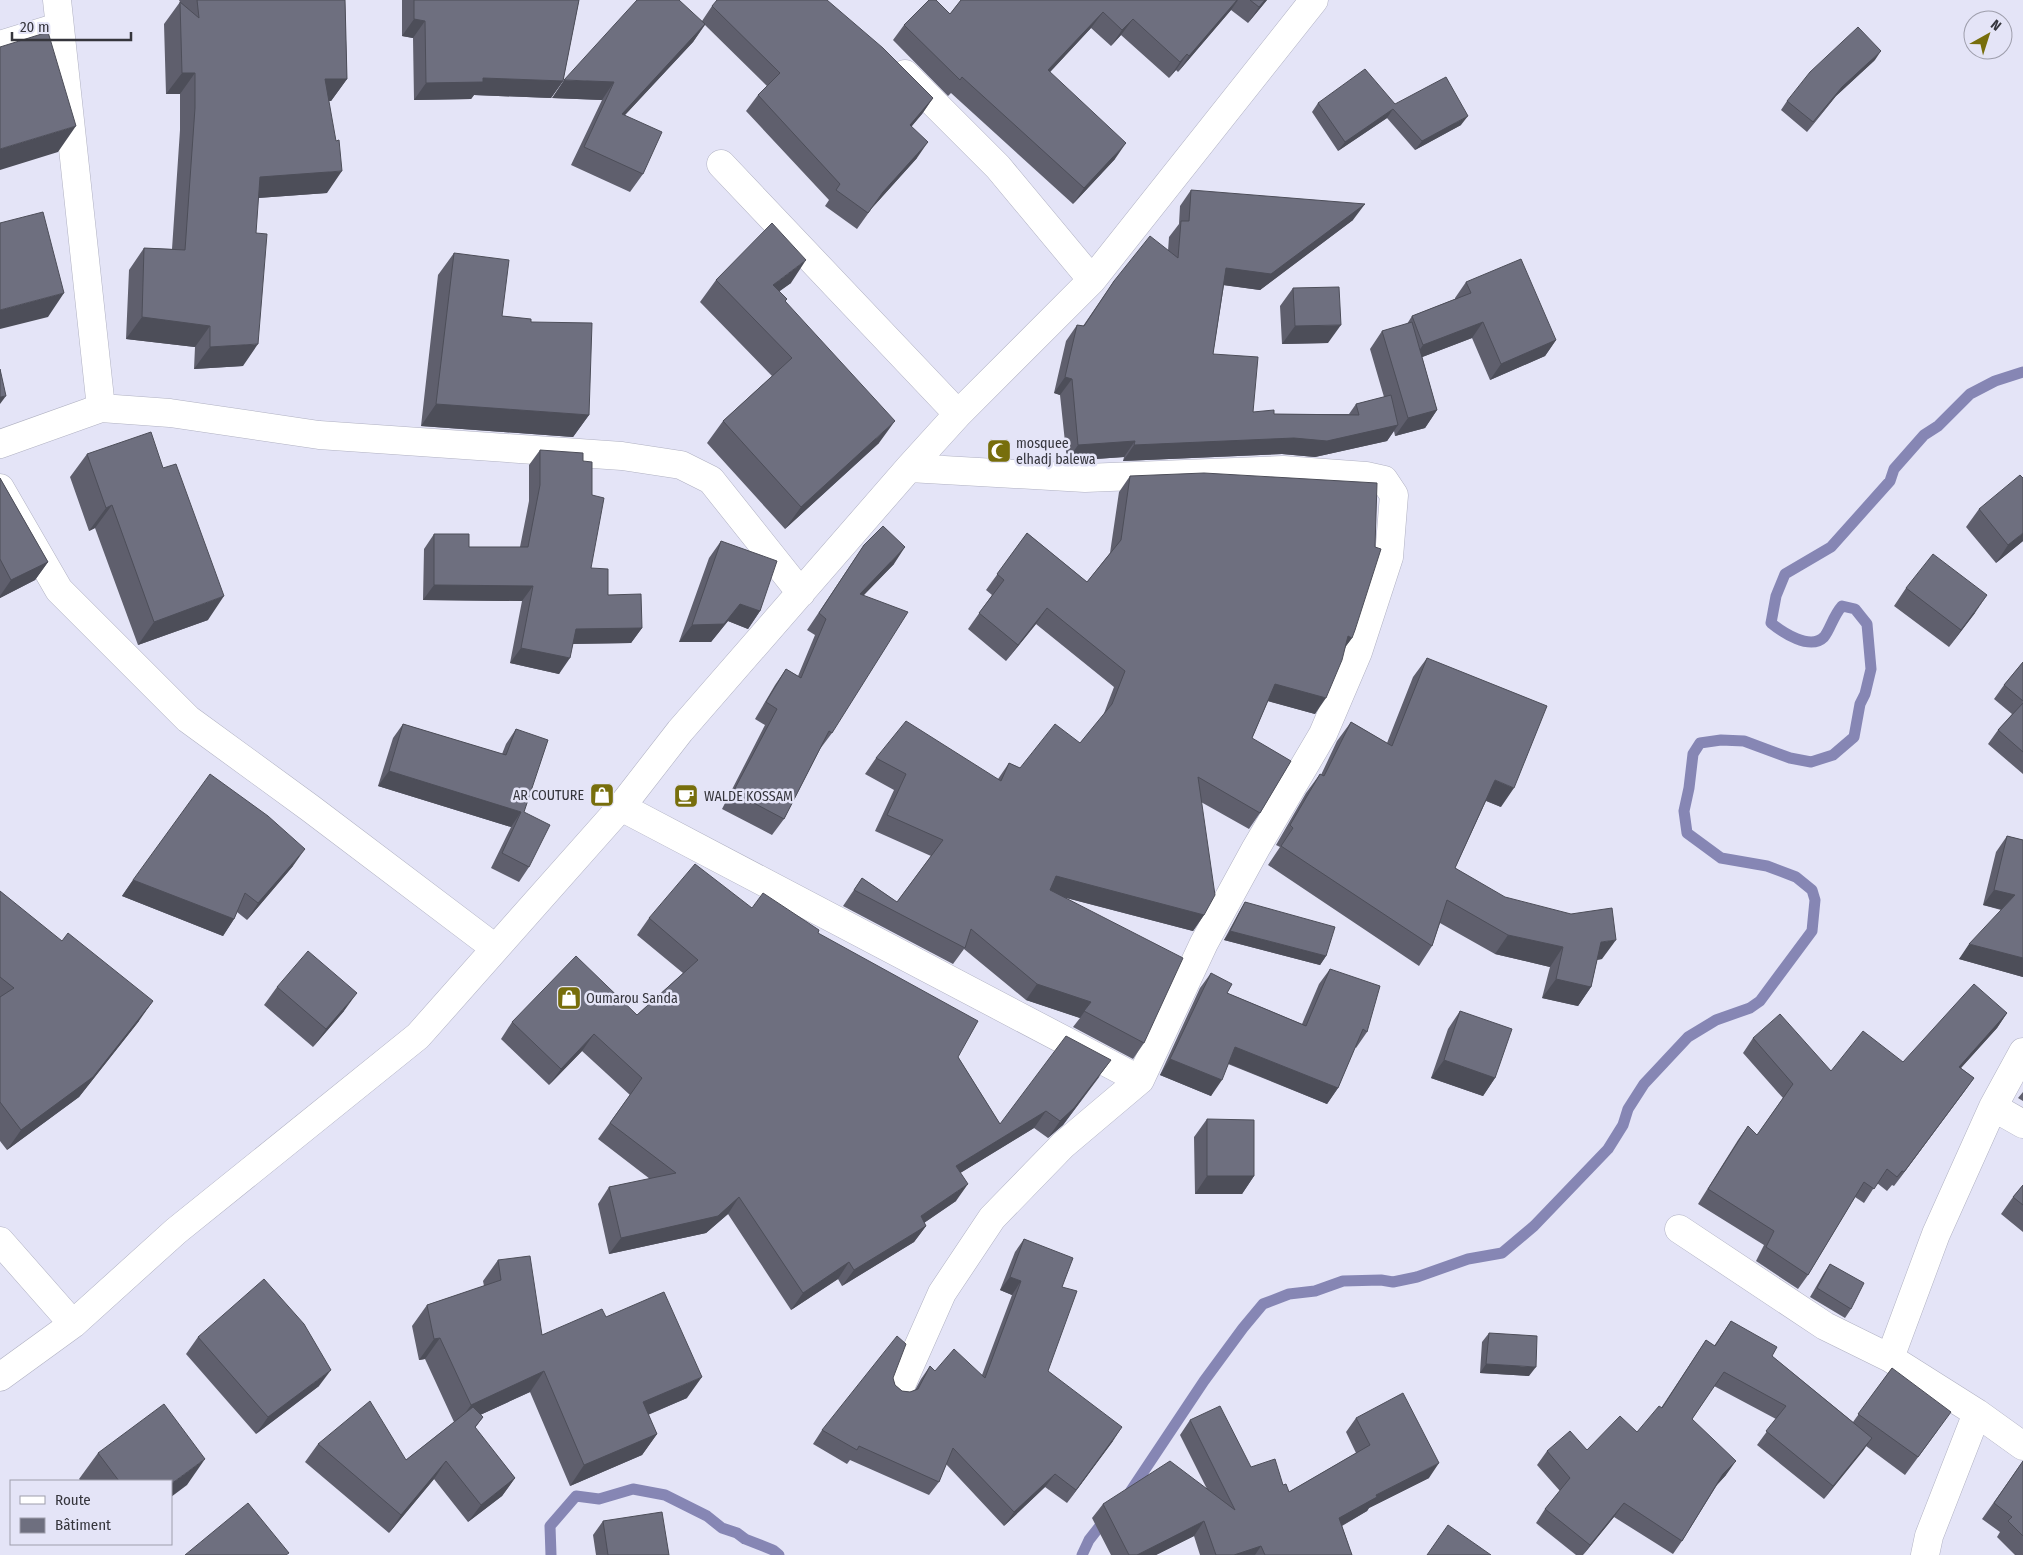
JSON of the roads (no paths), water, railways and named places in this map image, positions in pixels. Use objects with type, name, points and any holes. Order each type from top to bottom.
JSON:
[{"type":"street","points":[[0,1377],[73,1324],[176,1231],[418,1036],[494,948],[621,807],[680,731],[909,468],[958,414],[1092,280],[1314,0]]},
{"type":"street","points":[[0,45],[58,13],[101,408]]},
{"type":"street","points":[[889,58],[998,167],[1092,280]]},
{"type":"street","points":[[721,164],[958,414]]},
{"type":"street","points":[[0,444],[101,408],[170,413],[319,435],[622,456],[681,465],[711,480],[801,593]]},
{"type":"street","points":[[899,1390],[942,1293],[992,1218],[1064,1144],[1140,1080],[1204,943],[1256,848],[1323,734],[1358,652],[1389,557],[1394,495],[1384,480],[1366,476],[1283,470],[1085,478],[909,468]]},
{"type":"street","points":[[0,488],[59,590],[188,719],[494,948]]},
{"type":"street","points":[[621,807],[1140,1080]]},
{"type":"street","points":[[1890,1358],[1936,1234],[1993,1107],[2023,1052]]},
{"type":"street","points":[[1993,1107],[2023,1124]]},
{"type":"street","points":[[1678,1229],[1825,1326],[1890,1358],[1977,1413],[2023,1446]]},
{"type":"street","points":[[0,1241],[73,1324]]},
{"type":"street","points":[[1925,1555],[1929,1536],[1977,1413]]},
{"type":"waterway","points":[[1130,1492],[1204,1381],[1263,1304],[1289,1294],[1315,1291],[1343,1281],[1381,1280],[1393,1282],[1417,1277],[1468,1259],[1502,1253],[1534,1226],[1608,1149],[1623,1125],[1628,1109],[1644,1084],[1688,1037],[1716,1020],[1750,1008],[1760,1001],[1812,931],[1815,900],[1812,890],[1796,877],[1767,866],[1721,858],[1687,833],[1684,811],[1693,754],[1700,743],[1721,740],[1744,741],[1790,758],[1811,762],[1833,755],[1854,737],[1860,704],[1865,694],[1871,669],[1867,624],[1855,609],[1842,606],[1824,637],[1818,641],[1811,642],[1796,639],[1782,631],[1771,623],[1776,596],[1785,574],[1831,547],[1890,481],[1894,469],[1924,435],[1938,426],[1970,394],[1995,381],[2023,372]]},
{"type":"waterway","points":[[551,1555],[550,1526],[576,1496],[599,1499],[633,1489],[665,1495],[707,1516],[722,1528],[773,1550],[779,1555]]},
{"type":"waterway","points":[[1082,1555],[1089,1540],[1107,1517]]},
{"type":"place","name":"mosquee elhadj balewa","points":[[999,451]]},
{"type":"place","name":"AR COUTURE","points":[[602,795]]},
{"type":"place","name":"WALDE KOSSAM","points":[[686,796]]},
{"type":"place","name":"Oumarou Sanda","points":[[569,998]]}]
